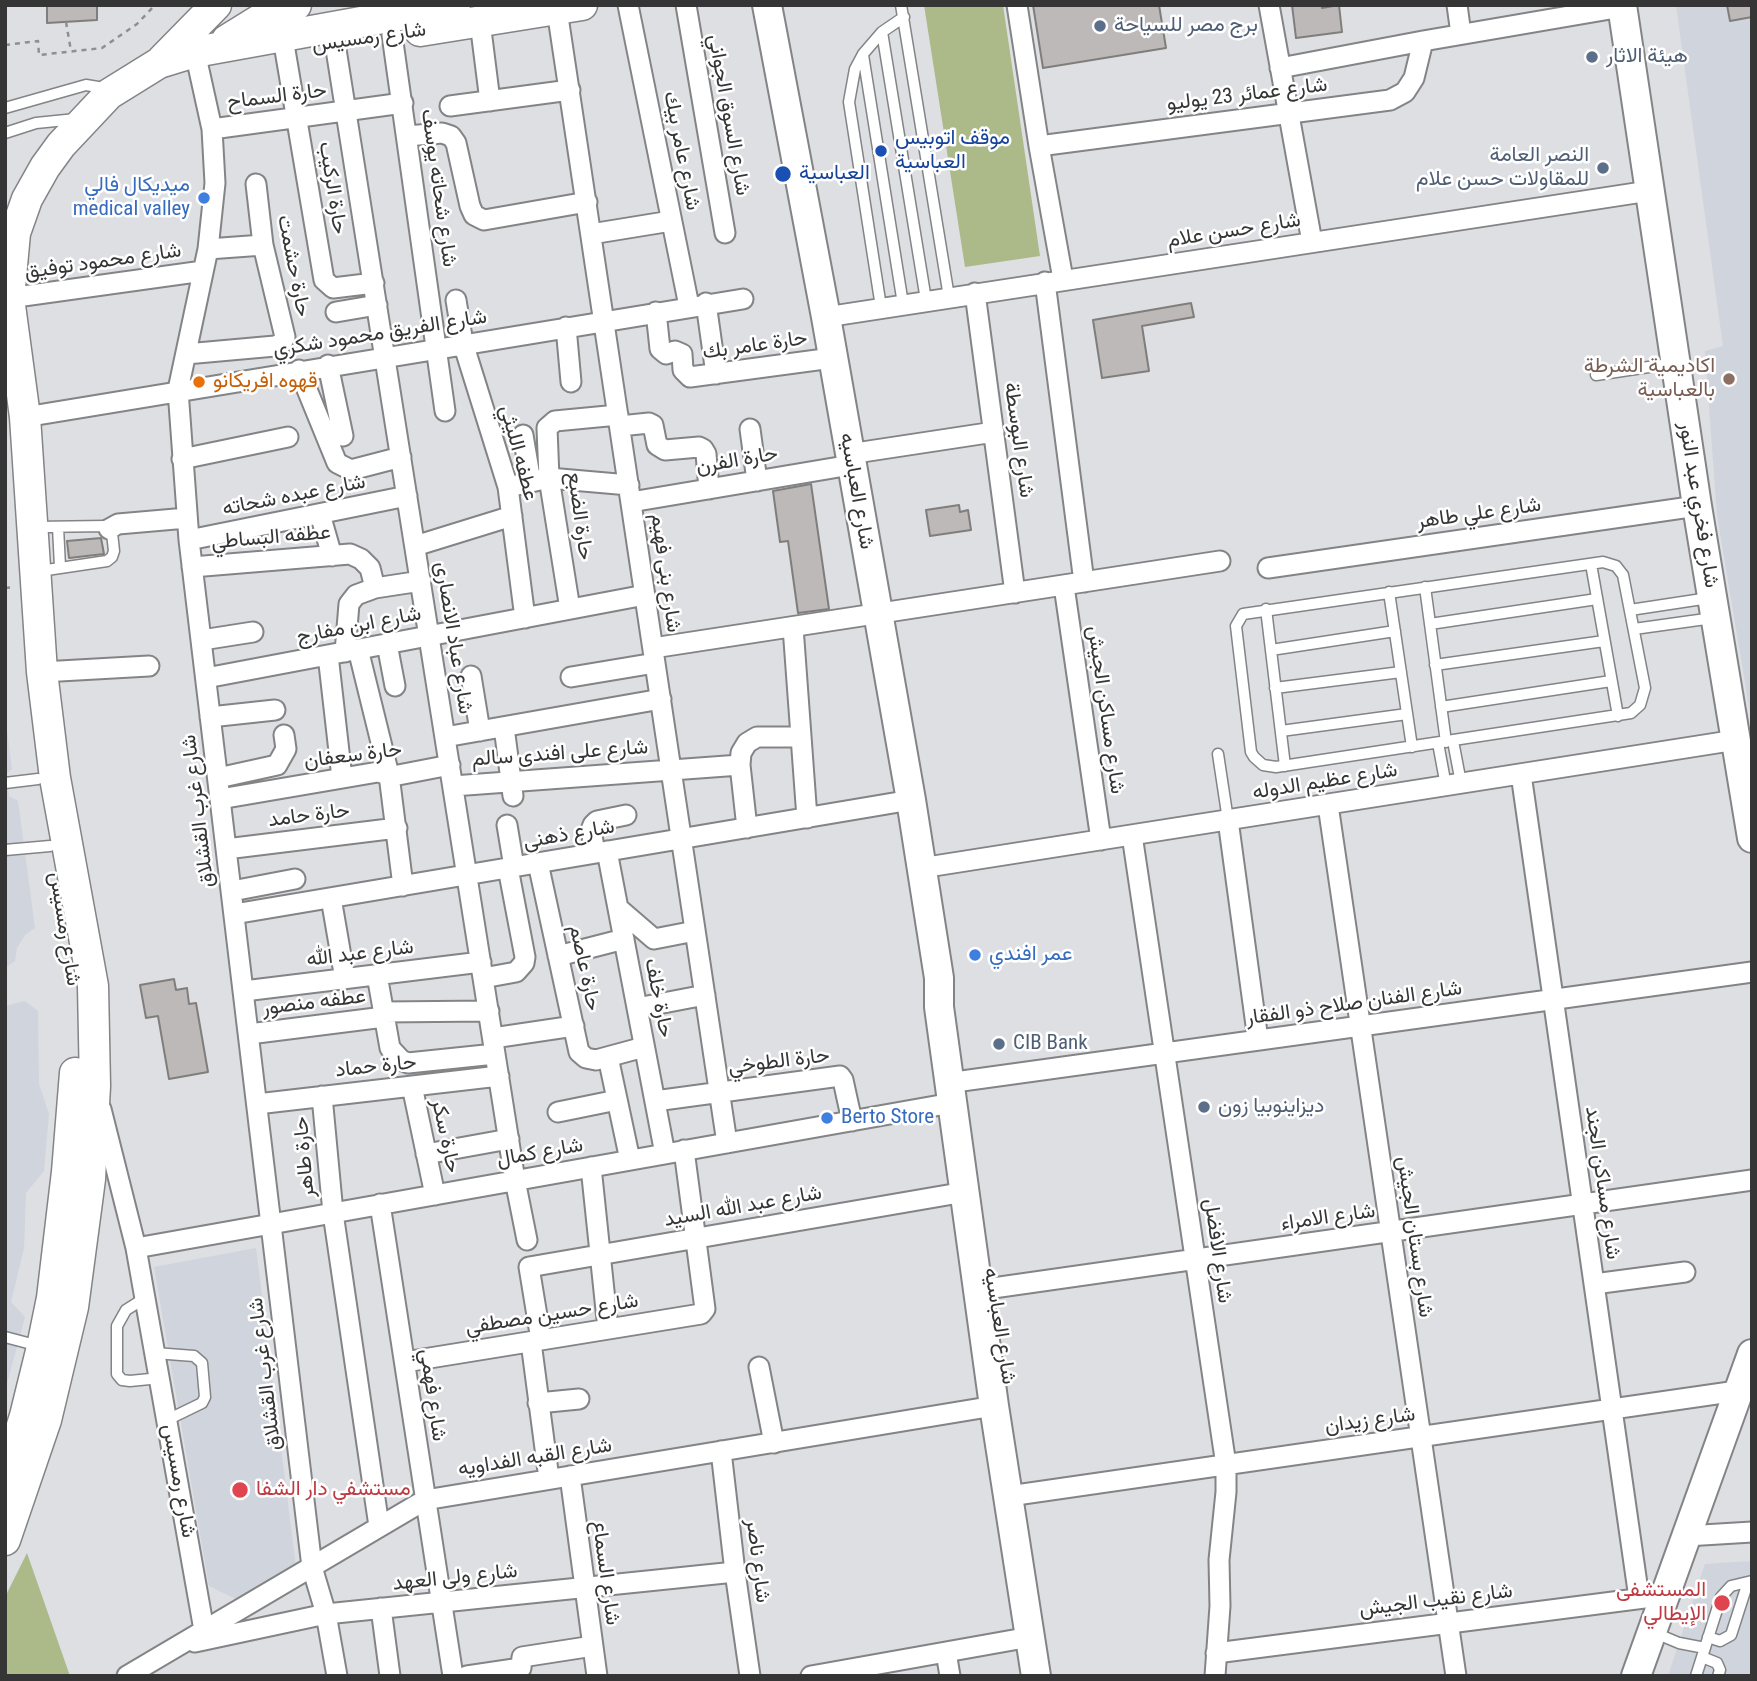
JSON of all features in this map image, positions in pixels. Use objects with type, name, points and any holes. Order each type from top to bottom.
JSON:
[{"type":"main road","name":"شارع رمسيس","points":[[5,1540],[46,1420],[73,1307],[90,1179],[95,1086],[93,986],[55,778],[42,672],[48,570],[45,527],[9,298],[15,233],[27,199],[45,167],[84,118],[109,94],[159,63],[216,5]]},
{"type":"main road","points":[[203,51],[269,14],[296,5]]},
{"type":"main road","points":[[248,42],[455,5]]},
{"type":"main road","name":"شارع العباسيه","points":[[766,5],[826,317],[911,800],[939,978],[938,1000],[993,1289],[1036,1676]]},
{"type":"main road","name":"شارع فخري عبد النور","points":[[1622,6],[1697,506],[1736,740],[1748,791],[1752,838]]},
{"type":"main road","name":"شارع رمسيس","points":[[159,63],[248,42],[267,50],[285,50],[569,8]]},
{"type":"main road","name":"شارع رمسيس","points":[[5,1478],[25,1416],[42,1347],[58,1247],[75,1088],[75,985],[38,779],[26,670],[9,413],[11,396],[20,377]]},
{"type":"main road","name":"شارع العباسيه","points":[[957,1092],[965,1192],[994,1406],[1017,1495],[1054,1676]]},
{"type":"main road","points":[[1636,1676],[1651,1632],[1651,1597],[1686,1536],[1752,1354]]},
{"type":"street","name":"شارع عامر بيك","points":[[628,5],[671,221],[698,305],[716,374]]},
{"type":"street","name":"شارع السوق الجواني","points":[[686,5],[725,233]]},
{"type":"street","points":[[1017,5],[1039,146],[1084,583]]},
{"type":"street","points":[[1269,5],[1312,242]]},
{"type":"street","points":[[1457,5],[1461,34]]},
{"type":"street","name":"شارع عمائر 23 يوليو","points":[[1280,68],[1622,6]]},
{"type":"street","name":"شارع بنى فهيم","points":[[569,8],[570,90],[727,1143]]},
{"type":"street","points":[[480,22],[490,101]]},
{"type":"street","name":"شارع شحاته يوسف","points":[[392,35],[445,411]]},
{"type":"street","name":"شارع عمائر 23 يوليو","points":[[1039,146],[1391,100],[1410,86],[1423,41]]},
{"type":"street","name":"شارع عباد الانصارى","points":[[335,43],[527,1240]]},
{"type":"street","name":"حارة الركيب","points":[[285,50],[324,280],[333,288],[374,283]]},
{"type":"street","name":"شارع غرب القشلاق","points":[[203,51],[215,183],[208,249],[178,390],[187,518],[312,1567],[326,1614],[337,1676]]},
{"type":"street","points":[[450,106],[570,90]]},
{"type":"street","name":"حارة السماح","points":[[212,129],[403,103]]},
{"type":"street","points":[[407,136],[442,133],[451,136],[456,143],[470,206],[474,215],[484,220],[587,202]]},
{"type":"street","name":"حارة حشمت","points":[[186,354],[275,346],[282,343],[285,337],[263,245],[256,184]]},
{"type":"street","name":"شارع حسن علام","points":[[826,317],[1649,191]]},
{"type":"street","points":[[592,234],[671,221]]},
{"type":"street","points":[[208,249],[263,245]]},
{"type":"street","name":"شارع محمود توفيق","points":[[9,298],[204,271]]},
{"type":"street","name":"شارع البوسطة","points":[[975,293],[1015,593]]},
{"type":"street","name":"شارع الفريق محمود شكري","points":[[26,417],[328,365],[743,299]]},
{"type":"street","name":"عطفه الليثي","points":[[456,300],[463,343],[508,487],[525,618]]},
{"type":"street","points":[[337,312],[377,305]]},
{"type":"street","name":"حارة عامر بك","points":[[656,312],[662,353],[675,351],[682,354],[683,370],[690,377],[832,358]]},
{"type":"street","points":[[566,327],[571,382]]},
{"type":"street","points":[[328,365],[343,436]]},
{"type":"street","points":[[299,370],[337,463],[351,470],[401,457]]},
{"type":"street","points":[[619,420],[653,425],[657,445],[665,450],[699,447],[703,449],[706,454],[709,489]]},
{"type":"street","name":"حارة الضبع","points":[[570,609],[540,480],[547,428],[555,421],[619,420]]},
{"type":"street","points":[[750,429],[757,481]]},
{"type":"street","name":"حارة الفرن","points":[[508,487],[540,480],[630,493],[709,489],[994,432]]},
{"type":"street","points":[[523,435],[540,480]]},
{"type":"street","points":[[183,459],[288,437]]},
{"type":"street","name":"شارع عبده شحاته","points":[[189,540],[407,496]]},
{"type":"street","name":"شارع علي طاهر","points":[[1268,568],[1697,506]]},
{"type":"street","points":[[320,514],[332,556]]},
{"type":"street","points":[[415,547],[512,516]]},
{"type":"street","points":[[109,529],[118,524],[187,518]]},
{"type":"street","name":"عطفه البساطي","points":[[192,567],[350,554],[361,558],[370,568],[374,588]]},
{"type":"street","points":[[571,677],[654,655],[793,627],[1220,561]]},
{"type":"street","points":[[342,778],[343,652],[349,604],[356,595],[374,588],[421,581]]},
{"type":"street","name":"شارع مساكن الجيش","points":[[1063,586],[1101,840]]},
{"type":"street","name":"شارع ابن مفارج","points":[[206,678],[645,596]]},
{"type":"street","points":[[793,627],[807,818]]},
{"type":"street","points":[[202,640],[253,632]]},
{"type":"street","points":[[387,644],[395,685]]},
{"type":"street","points":[[343,652],[389,775],[403,886]]},
{"type":"street","points":[[42,672],[149,666]]},
{"type":"street","points":[[471,676],[480,731]]},
{"type":"street","points":[[445,737],[661,699]]},
{"type":"street","points":[[210,717],[275,710]]},
{"type":"street","points":[[504,727],[512,788]]},
{"type":"street","points":[[218,778],[277,765],[286,749],[284,735]]},
{"type":"street","points":[[747,828],[740,765],[741,753],[747,743],[757,737],[802,737]]},
{"type":"street","name":"شارع عظيم الدوله","points":[[921,869],[1736,740]]},
{"type":"street","name":"حارة سعفان","points":[[220,799],[378,772],[389,775],[450,765]]},
{"type":"street","name":"شارع على افندى سالم","points":[[453,786],[512,788],[671,769],[740,765]]},
{"type":"street","name":"شارع مساكن الجند","points":[[1521,774],[1612,1409],[1651,1597]]},
{"type":"street","name":"شارع ذهنى","points":[[234,914],[911,800]]},
{"type":"street","name":"شارع بستان الجيش","points":[[1328,805],[1456,1676]]},
{"type":"street","name":"حارة خلف","points":[[626,815],[597,821],[593,825],[618,908],[655,1101],[675,1152],[696,1238],[705,1309]]},
{"type":"street","points":[[1228,820],[1258,1040]]},
{"type":"street","points":[[507,825],[511,868]]},
{"type":"street","name":"حارة حامد","points":[[226,849],[397,828]]},
{"type":"street","name":"شارع الافضل","points":[[1132,835],[1226,1465],[1226,1492],[1220,1537],[1220,1606],[1215,1676]]},
{"type":"street","name":"حارة عاصم","points":[[538,863],[579,1052],[586,1058],[596,1060],[608,1057]]},
{"type":"street","name":"شارع عبد الله","points":[[244,991],[377,975],[482,970],[516,972],[524,963],[525,957],[511,868]]},
{"type":"street","points":[[232,891],[295,879]]},
{"type":"street","points":[[331,898],[345,979]]},
{"type":"street","points":[[618,908],[654,939],[695,931]]},
{"type":"street","points":[[558,956],[624,939]]},
{"type":"street","name":"شارع الفنان صلاح ذو الفقار","points":[[957,1092],[1164,1053],[1752,972]]},
{"type":"street","points":[[377,975],[390,1048],[401,1060],[408,1063],[494,1046],[574,1026]]},
{"type":"street","points":[[637,1008],[705,995]]},
{"type":"street","name":"عطفه منصور","points":[[249,1034],[384,1014],[489,1011]]},
{"type":"street","points":[[630,1160],[608,1057],[645,1047]]},
{"type":"street","name":"حارة حماد","points":[[257,1104],[499,1076]]},
{"type":"street","name":"حارة الطوخي","points":[[719,1092],[840,1076],[844,1080],[852,1121]]},
{"type":"street","name":"شارع رمسيس","points":[[95,1086],[136,1248],[204,1630]]},
{"type":"street","name":"حارة سكر","points":[[412,1086],[435,1195]]},
{"type":"street","points":[[655,1101],[719,1092]]},
{"type":"street","name":"شارع كمال","points":[[136,1248],[852,1121],[957,1092]]},
{"type":"street","name":"حارة طاهر","points":[[322,1096],[332,1213],[379,1526]]},
{"type":"street","points":[[558,1112],[617,1100]]},
{"type":"street","points":[[426,1154],[509,1139]]},
{"type":"street","points":[[590,1167],[608,1329]]},
{"type":"street","name":"شارع الامراء","points":[[993,1289],[1752,1180]]},
{"type":"street","name":"شارع عبد الله السيد","points":[[536,1341],[529,1267],[965,1192]]},
{"type":"street","name":"شارع فهمي","points":[[380,1205],[453,1676]]},
{"type":"street","points":[[1594,1284],[1685,1272]]},
{"type":"street","name":"شارع حسين مصطفي","points":[[405,1362],[696,1315],[705,1309]]},
{"type":"street","points":[[536,1341],[538,1403],[549,1479]]},
{"type":"street","points":[[758,1367],[774,1443]]},
{"type":"street","name":"شارع زيدان","points":[[1017,1495],[1737,1391]]},
{"type":"street","points":[[538,1403],[579,1399]]},
{"type":"street","name":"شارع القبه الفداويه","points":[[127,1676],[425,1500],[994,1406]]},
{"type":"street","name":"شارع ناصر","points":[[721,1451],[750,1676]]},
{"type":"street","name":"شارع السماع","points":[[569,1476],[597,1676]]},
{"type":"street","points":[[1686,1536],[1752,1532]]},
{"type":"street","name":"شارع ولى العهد","points":[[181,1645],[326,1614],[735,1572]]},
{"type":"street","name":"شارع نقيب الجيش","points":[[1216,1653],[1651,1597]]},
{"type":"street","points":[[382,1608],[390,1676]]},
{"type":"street","points":[[811,1676],[886,1669],[946,1652],[1030,1637]]},
{"type":"street","points":[[467,1676],[520,1668],[522,1657],[593,1646]]},
{"type":"street","points":[[946,1652],[950,1676]]},
{"type":"lane","points":[[901,5],[949,297]]},
{"type":"lane","points":[[881,307],[850,119],[851,86],[863,54],[882,32],[904,17]]},
{"type":"lane","points":[[882,32],[926,300]]},
{"type":"lane","points":[[863,54],[903,304]]},
{"type":"lane","points":[[5,108],[86,85],[98,87],[109,94]]},
{"type":"lane","points":[[5,133],[36,123],[84,118]]},
{"type":"lane","points":[[1596,375],[1676,362]]},
{"type":"lane","points":[[45,527],[101,525],[112,533],[114,551],[107,561],[86,560],[48,570]]},
{"type":"lane","points":[[83,526],[84,539]]},
{"type":"lane","points":[[1610,563],[1621,571],[1645,694],[1636,710],[1618,716],[1285,766],[1269,767],[1258,761],[1251,752],[1236,626],[1243,614],[1425,587],[1610,563]]},
{"type":"lane","points":[[1591,564],[1618,716]]},
{"type":"lane","points":[[1425,587],[1453,785]]},
{"type":"lane","points":[[1389,592],[1412,747]]},
{"type":"lane","points":[[1430,624],[1597,599]]},
{"type":"lane","points":[[1630,610],[1714,607]]},
{"type":"lane","points":[[1634,629],[1714,607]]},
{"type":"lane","points":[[1266,609],[1285,766]]},
{"type":"lane","points":[[1271,650],[1395,631]]},
{"type":"lane","points":[[1435,665],[1604,640]]},
{"type":"lane","points":[[1275,688],[1401,672]]},
{"type":"lane","points":[[1441,706],[1611,681]]},
{"type":"lane","points":[[1281,731],[1408,714]]},
{"type":"lane","points":[[1218,754],[1228,820]]},
{"type":"lane","points":[[5,783],[38,779]]},
{"type":"lane","points":[[5,850],[50,846]]},
{"type":"lane","points":[[145,1298],[126,1310],[117,1326],[117,1374],[122,1380],[130,1381],[160,1378]]},
{"type":"lane","points":[[5,1338],[42,1347]]},
{"type":"lane","points":[[155,1353],[194,1356],[202,1363],[205,1397],[202,1403],[167,1420]]},
{"type":"lane","points":[[1708,1637],[1720,1641],[1731,1635],[1750,1582]]},
{"type":"lane","points":[[1696,1676],[1721,1597],[1731,1586],[1750,1582]]},
{"type":"lane","points":[[1651,1632],[1703,1653],[1717,1663],[1720,1670],[1718,1676]]},
{"type":"path","points":[[5,45],[38,41],[39,55],[102,48],[132,29],[155,5]]},
{"type":"path","points":[[66,22],[71,51]]},
{"type":"shaded area","name":"اكاديمية الشرطة بالعباسية","points":[[1676,5],[1752,5],[1752,724],[1717,515],[1705,351],[1723,346]]},
{"type":"shaded area","points":[[5,714],[12,769],[6,774],[9,796],[18,801],[35,928],[25,935],[17,948],[15,961],[5,968]]},
{"type":"shaded area","points":[[25,1001],[38,1011],[39,1084],[49,1114],[44,1171],[26,1193],[24,1248],[11,1302],[25,1317],[5,1391],[5,1006]]},
{"type":"shaded area","name":"مستشفي دار الشفا","points":[[256,1248],[296,1567],[236,1599],[209,1586],[154,1267]]},
{"type":"shaded area","name":"المستشفى الإيطالي","points":[[1752,1561],[1752,1676],[1668,1676],[1705,1564]]},
{"type":"green space","points":[[924,5],[1003,5],[1040,256],[965,267]]},
{"type":"green space","points":[[27,1553],[70,1676],[5,1676],[5,1597]]},
{"type":"building","points":[[47,5],[97,5],[97,20],[47,23]]},
{"type":"building","name":"برج مصر للسياحة","points":[[1033,5],[1159,5],[1166,48],[1043,68]]},
{"type":"building","points":[[1292,5],[1322,5],[1322,8],[1339,5],[1342,32],[1296,38]]},
{"type":"building","points":[[1727,5],[1752,5],[1752,17],[1730,21]]},
{"type":"building","points":[[1191,303],[1194,317],[1142,326],[1149,371],[1102,378],[1093,320]]},
{"type":"building","points":[[811,484],[829,609],[798,613],[788,541],[780,542],[773,491]]},
{"type":"building","points":[[959,505],[960,512],[968,510],[971,530],[930,536],[926,510]]},
{"type":"building","points":[[101,538],[104,554],[69,558],[67,541]]},
{"type":"building","points":[[174,979],[176,990],[187,988],[189,1004],[196,1003],[208,1072],[169,1079],[158,1016],[146,1018],[140,985]]},
{"type":"place","name":"برج مصر للسياحة","points":[[1100,26]]},
{"type":"place","name":"هيئة الاثار","points":[[1592,57]]},
{"type":"place","name":"موقف اتوبيس العباسية","points":[[881,151]]},
{"type":"place","name":"النصر العامة للمقاولات حسن علام","points":[[1603,168]]},
{"type":"place","name":"العباسية","points":[[783,174]]},
{"type":"place","name":"ميديكال فالي medical valley","points":[[204,198]]},
{"type":"place","name":"اكاديمية الشرطة بالعباسية","points":[[1729,379]]},
{"type":"place","name":"قهوه افريكانو","points":[[199,382]]},
{"type":"place","name":"عمر افندي","points":[[975,955]]},
{"type":"place","name":"CIB Bank","points":[[999,1044]]},
{"type":"place","name":"ديزاينوبيا زون","points":[[1204,1107]]},
{"type":"place","name":"Berto Store","points":[[827,1118]]},
{"type":"place","name":"مستشفي دار الشفا","points":[[240,1490]]},
{"type":"place","name":"المستشفى الإيطالي","points":[[1722,1603]]}]
